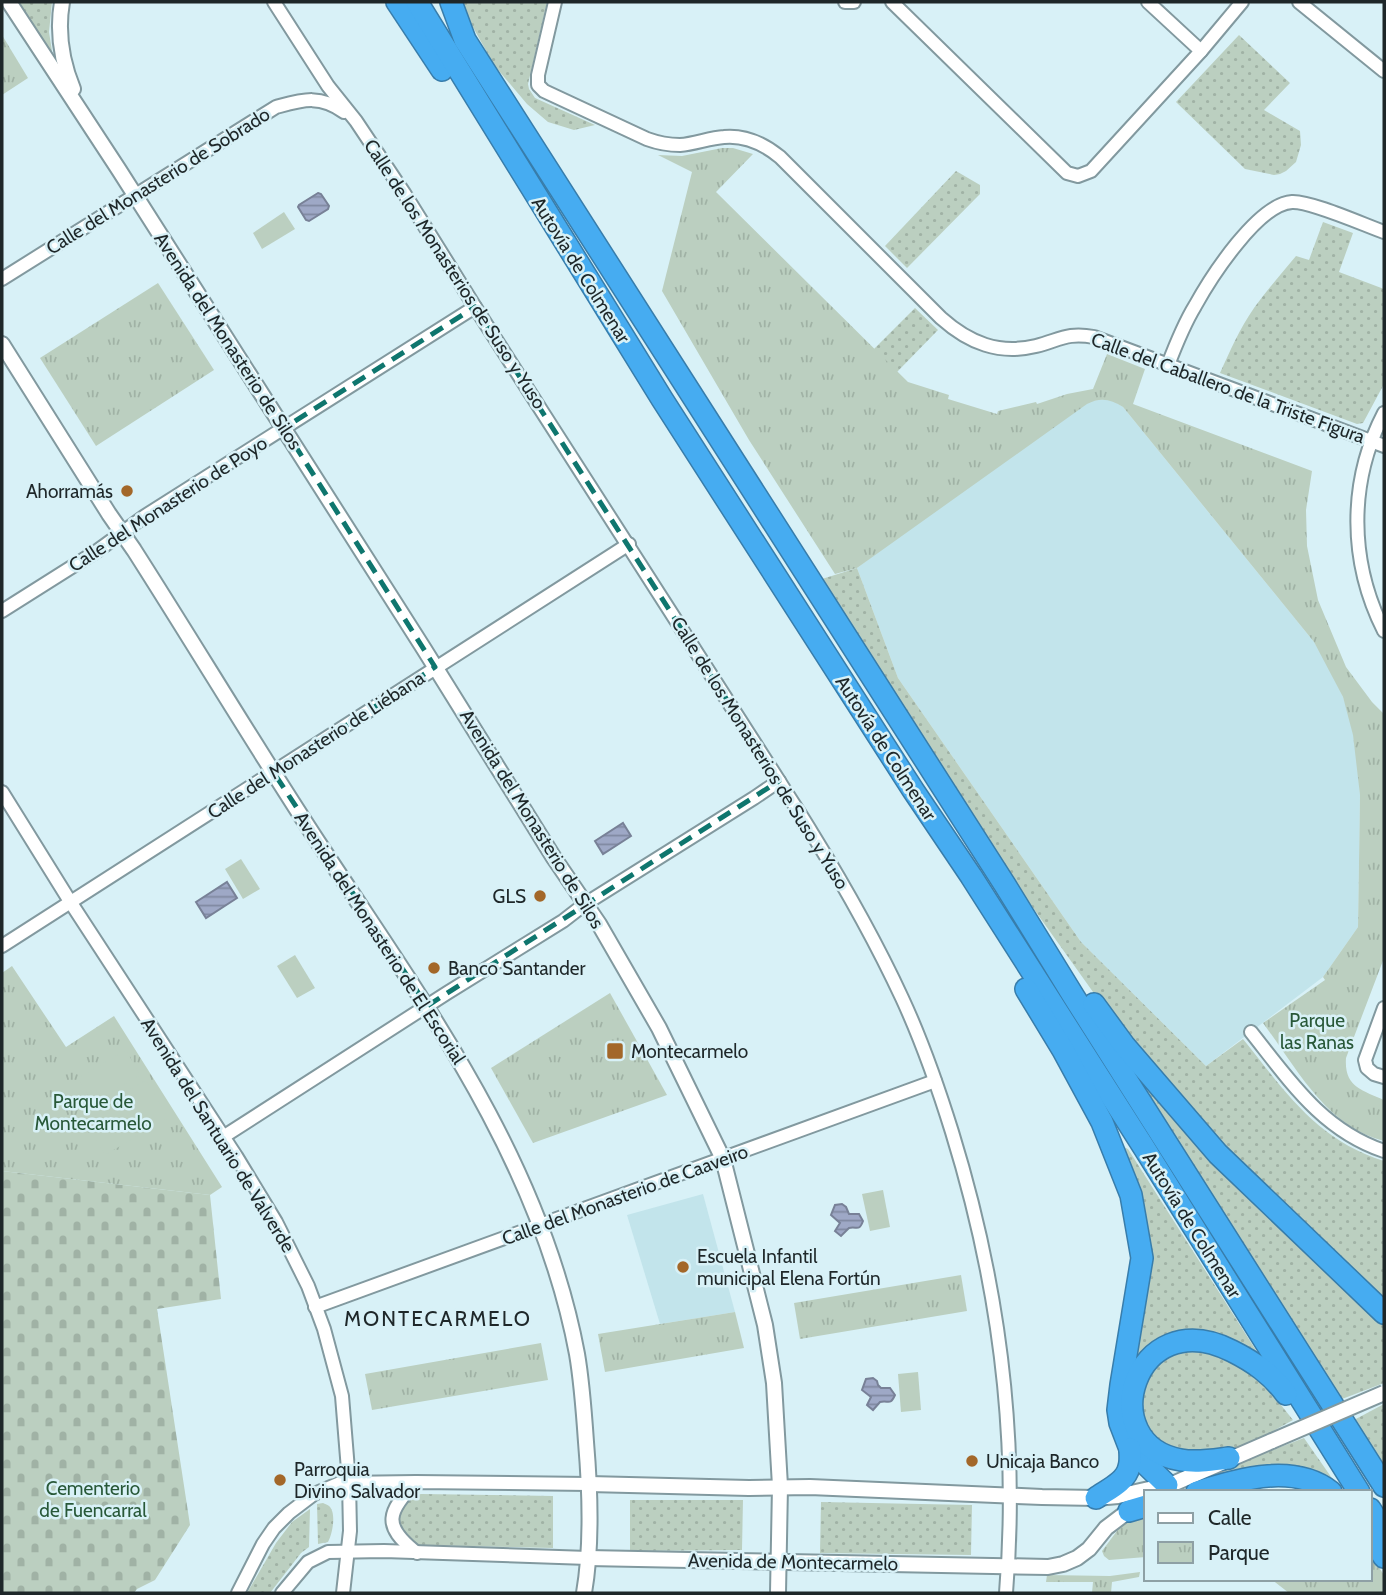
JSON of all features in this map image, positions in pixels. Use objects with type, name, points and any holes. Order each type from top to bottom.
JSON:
[{"type":"highway","points":[[397,2],[516,180],[573,259]]},
{"type":"highway","name":"Autovía de Colmenar","points":[[416,2],[573,259],[913,790],[971,876],[1357,1488]]},
{"type":"highway","points":[[441,2],[465,40]]},
{"type":"highway","points":[[451,2],[465,40]]},
{"type":"highway","name":"Autovía de Colmenar","points":[[465,40],[1005,885],[1384,1486]]},
{"type":"highway","points":[[913,790],[960,881],[1056,1038],[1096,1110],[1131,1195],[1142,1258],[1118,1410],[1130,1449],[1162,1489]]},
{"type":"highway","points":[[1005,885],[1124,1045],[1218,1154],[1384,1313]]},
{"type":"highway","points":[[1229,1458],[1202,1462],[1163,1455],[1149,1445],[1139,1431],[1133,1417],[1135,1384],[1140,1369],[1161,1348],[1175,1342],[1206,1340],[1251,1360],[1278,1383],[1357,1488]]},
{"type":"highway","points":[[1096,1498],[1125,1477],[1129,1467],[1130,1449]]},
{"type":"highway","points":[[1204,1490],[1248,1478],[1293,1476],[1328,1490]]},
{"type":"highway","points":[[1372,1512],[1384,1531]]},
{"type":"highway","points":[[1372,1539],[1384,1557]]},
{"type":"street","name":"Avenida del Monasterio de Silos","points":[[9,2],[284,428],[554,858],[599,924],[659,1028],[723,1159],[765,1325],[774,1383],[780,1486],[778,1593]]},
{"type":"street","name":"Avenida del Monasterio de Silos","points":[[62,2],[62,54],[71,85],[86,119]]},
{"type":"street","name":"Calle de los Monasterios de Suso y Yuso","points":[[274,2],[328,86],[356,121],[404,192],[779,781],[865,925],[903,1000],[935,1081],[972,1203],[990,1289],[1006,1402],[1010,1495],[1006,1593]]},
{"type":"street","name":"Calle del Caballero de la Triste Figura","points":[[555,2],[538,75],[538,85],[544,91],[661,144],[681,145],[738,137],[764,145],[780,157],[942,318],[968,338],[991,347],[1017,349],[1061,337],[1094,337],[1384,446]]},
{"type":"street","points":[[845,2],[853,2]]},
{"type":"street","points":[[892,2],[1067,173],[1078,176],[1091,171],[1242,2]]},
{"type":"street","points":[[1148,2],[1200,51]]},
{"type":"street","points":[[1298,2],[1384,72]]},
{"type":"street","name":"Calle del Monasterio de Sobrado","points":[[2,279],[276,107],[307,99],[335,105],[356,121]]},
{"type":"street","points":[[1168,365],[1182,331],[1210,282],[1243,238],[1272,209],[1282,204],[1299,202],[1384,233]]},
{"type":"street","name":"Calle del Monasterio de Poyo","points":[[2,611],[475,307]]},
{"type":"street","name":"Avenida del Monasterio de El Escorial","points":[[2,344],[274,773],[427,1006],[508,1147],[541,1226],[563,1295],[578,1356],[589,1484],[588,1558],[584,1593]]},
{"type":"street","points":[[1384,413],[1371,441],[1360,484],[1356,525],[1364,581],[1381,615],[1384,631]]},
{"type":"street","name":"Calle del Monasterio de Liébana","points":[[2,946],[629,544]]},
{"type":"street","points":[[223,1137],[779,781]]},
{"type":"street","name":"Avenida del Santuario de Valverde","points":[[2,792],[276,1222],[308,1286],[324,1329],[342,1395],[349,1482],[348,1551],[343,1593]]},
{"type":"street","points":[[1384,1008],[1365,1060],[1367,1068],[1384,1077]]},
{"type":"street","points":[[1251,1032],[1316,1111],[1348,1135],[1384,1151]]},
{"type":"street","name":"Calle del Monasterio de Caaveiro","points":[[315,1307],[935,1081]]},
{"type":"street","points":[[1162,1489],[1384,1393]]},
{"type":"street","points":[[416,1482],[401,1498],[393,1512],[393,1526],[397,1536],[416,1553]]},
{"type":"street","points":[[238,1593],[274,1528],[314,1494],[340,1483],[749,1488],[780,1486],[1096,1498],[1144,1492]]},
{"type":"street","name":"Avenida de Montecarmelo","points":[[282,1593],[308,1562],[328,1552],[348,1551],[1048,1567],[1069,1562],[1089,1549],[1106,1528],[1140,1505]]},
{"type":"highlighted area","points":[[475,307],[779,781],[427,1006],[274,773],[435,667],[284,428]]},
{"type":"shaded area","points":[[318,193],[329,206],[328,209],[309,221],[306,220],[298,207]]},
{"type":"shaded area","points":[[1105,399],[1123,407],[1314,642],[1343,697],[1358,757],[1358,927],[1323,977],[1206,1066],[1081,942],[898,678],[857,568],[1035,435],[1091,401]]},
{"type":"shaded area","points":[[623,823],[631,836],[603,854],[595,841]]},
{"type":"shaded area","points":[[227,882],[237,898],[206,918],[196,902]]},
{"type":"shaded area","name":"Escuela Infantil municipal Elena Fortún","points":[[703,1194],[735,1312],[660,1324],[627,1215]]},
{"type":"shaded area","points":[[842,1204],[849,1214],[859,1214],[863,1221],[859,1228],[849,1228],[841,1236],[835,1231],[840,1223],[831,1215],[835,1205]]},
{"type":"shaded area","points":[[873,1378],[881,1388],[890,1388],[895,1395],[890,1402],[880,1402],[873,1410],[867,1405],[871,1397],[862,1390],[866,1379]]},
{"type":"green space","points":[[52,2],[49,32],[51,53],[16,4]]},
{"type":"green space","points":[[459,2],[547,2],[529,89],[535,98],[595,125],[574,130],[548,122],[527,104],[494,65]]},
{"type":"green space","points":[[2,35],[28,78],[2,95]]},
{"type":"green space","points":[[1239,35],[1290,83],[1264,110],[1300,131],[1301,145],[1296,162],[1280,174],[1245,169],[1176,102]]},
{"type":"green space","name":"Parque las Ranas","points":[[722,148],[753,154],[716,192],[908,382],[949,395],[948,399],[997,414],[998,411],[1093,389],[1107,354],[1145,369],[1133,404],[1312,471],[1306,510],[1307,546],[1318,600],[1346,667],[1384,714],[1384,958],[1346,1058],[1346,1068],[1356,1086],[1384,1100],[1384,1141],[1345,1123],[1329,1109],[1300,1076],[1263,1023],[1325,980],[1323,977],[1358,927],[1360,795],[1353,735],[1343,697],[1314,642],[1123,407],[1105,400],[1087,404],[857,568],[835,574],[749,440],[662,291],[692,172],[658,155],[682,156]]},
{"type":"green space","points":[[956,171],[980,185],[980,194],[907,268],[885,246]]},
{"type":"green space","points":[[284,212],[295,229],[262,249],[253,233]]},
{"type":"green space","points":[[1323,222],[1353,233],[1339,272],[1384,289],[1384,384],[1363,423],[1357,424],[1220,373],[1244,324],[1264,295],[1296,256],[1309,260]]},
{"type":"green space","points":[[158,283],[214,370],[96,446],[40,358]]},
{"type":"green space","points":[[915,308],[938,330],[897,372],[873,350]]},
{"type":"green space","points":[[857,568],[898,678],[1081,942],[1206,1066],[1243,1039],[1288,1095],[1321,1127],[1360,1152],[1384,1161],[1384,1304],[1242,1167],[1113,1020],[1016,884],[822,579]]},
{"type":"green space","points":[[241,859],[260,889],[243,899],[225,869]]},
{"type":"green space","points":[[295,955],[315,988],[297,998],[277,966]]},
{"type":"green space","name":"Parque de Montecarmelo","points":[[12,966],[66,1047],[114,1016],[222,1187],[210,1195],[2,1171],[2,973]]},
{"type":"green space","points":[[610,993],[667,1095],[533,1143],[491,1068]]},
{"type":"green space","points":[[126,1050],[140,1075],[92,1103],[78,1078]]},
{"type":"green space","points":[[1136,1073],[1384,1321],[1384,1383],[1342,1399],[1209,1193]]},
{"type":"green space","points":[[146,1080],[168,1118],[105,1155],[83,1117]]},
{"type":"green space","points":[[1122,1146],[1128,1149],[1259,1355],[1198,1332],[1128,1376],[1146,1284]]},
{"type":"green space","name":"Cementerio de Fuencarral","points":[[2,1171],[210,1195],[221,1299],[157,1309],[190,1525],[155,1580],[134,1593],[2,1593]]},
{"type":"green space","points":[[883,1190],[890,1227],[870,1231],[862,1194]]},
{"type":"green space","points":[[961,1275],[967,1311],[800,1339],[794,1303]]},
{"type":"green space","points":[[735,1312],[744,1348],[605,1372],[598,1334]]},
{"type":"green space","points":[[541,1343],[548,1380],[372,1410],[365,1374]]},
{"type":"green space","points":[[1204,1349],[1257,1375],[1293,1420],[1239,1450],[1204,1458],[1158,1442],[1140,1417],[1144,1375],[1162,1354]]},
{"type":"green space","points":[[918,1372],[921,1410],[901,1412],[898,1374]]},
{"type":"green space","points":[[1384,1404],[1384,1467],[1354,1420]]},
{"type":"green space","points":[[1304,1438],[1336,1484],[1194,1484],[1195,1480]]},
{"type":"green space","points":[[421,1494],[553,1496],[553,1548],[420,1545],[407,1540],[398,1524],[397,1513],[405,1502]]},
{"type":"green space","points":[[630,1500],[743,1500],[742,1550],[630,1551]]},
{"type":"green space","points":[[821,1502],[972,1505],[971,1555],[820,1553]]},
{"type":"green space","points":[[323,1503],[331,1509],[333,1524],[328,1542],[318,1544],[317,1504]]},
{"type":"green space","points":[[310,1509],[309,1547],[301,1553],[270,1593],[247,1593],[276,1543],[292,1522]]},
{"type":"green space","points":[[1144,1513],[1144,1557],[1109,1560],[1104,1556],[1102,1551],[1123,1523]]},
{"type":"green space","points":[[1372,1557],[1384,1575],[1384,1593],[1289,1593],[1274,1581],[1372,1581]]},
{"type":"green space","points":[[1140,1572],[1139,1577],[1112,1582],[1111,1593],[1092,1593],[1093,1582],[1046,1582],[1047,1575],[1110,1576]]},
{"type":"place","name":"Ahorramás","points":[[127,491]]},
{"type":"place","name":"GLS","points":[[540,896]]},
{"type":"place","name":"Banco Santander","points":[[434,968]]},
{"type":"place","name":"Montecarmelo","points":[[615,1051]]},
{"type":"place","name":"Escuela Infantil municipal Elena Fortún","points":[[683,1267]]},
{"type":"place","name":"Unicaja Banco","points":[[972,1461]]},
{"type":"place","name":"Parroquia Divino Salvador","points":[[280,1480]]},
{"type":"district","name":"MONTECARMELO","points":[[438,1318]]}]
